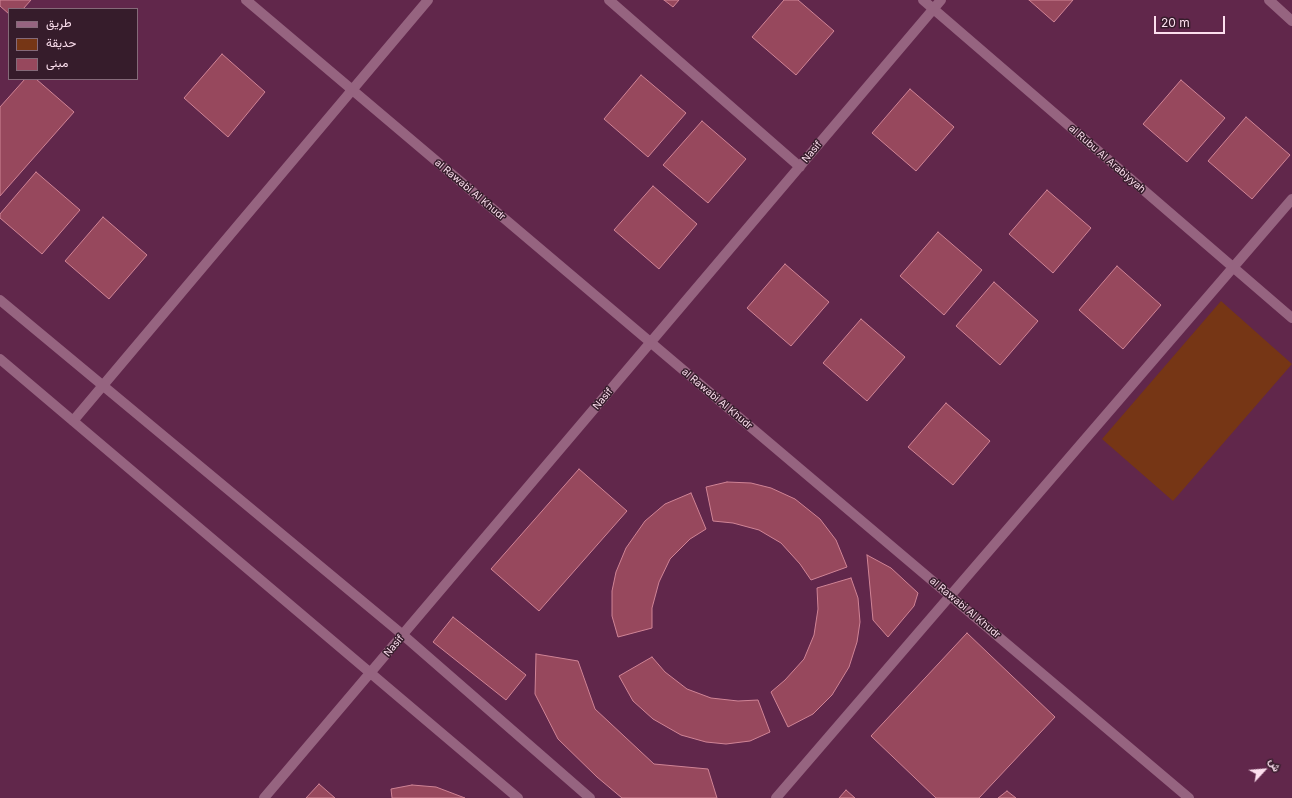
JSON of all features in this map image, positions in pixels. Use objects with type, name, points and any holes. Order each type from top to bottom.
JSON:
[{"type":"street","name":"al Rawabi Al Khudr","points":[[246,0],[1188,798]]},
{"type":"street","points":[[73,421],[428,0]]},
{"type":"street","points":[[609,0],[800,167]]},
{"type":"street","name":"al Rubu Al Arabiyyah","points":[[923,0],[1292,318]]},
{"type":"street","name":"Nasif","points":[[264,798],[941,0]]},
{"type":"street","points":[[1269,0],[1292,21]]},
{"type":"street","points":[[776,798],[1292,199]]},
{"type":"street","points":[[0,300],[403,635],[590,798]]},
{"type":"street","points":[[0,359],[518,798]]},
{"type":"green space","points":[[1221,301],[1292,364],[1173,501],[1102,439]]},
{"type":"building","points":[[0,0],[31,0],[24,8],[8,8],[8,13],[0,6]]},
{"type":"building","points":[[664,0],[679,0],[673,7]]},
{"type":"building","points":[[784,0],[798,0],[834,31],[796,75],[752,37]]},
{"type":"building","points":[[1029,0],[1073,0],[1054,22]]},
{"type":"building","points":[[222,54],[265,92],[228,137],[184,98]]},
{"type":"building","points":[[641,75],[686,113],[648,157],[604,119]]},
{"type":"building","points":[[24,80],[37,80],[74,112],[0,196],[0,107]]},
{"type":"building","points":[[1181,80],[1225,118],[1187,162],[1143,124]]},
{"type":"building","points":[[910,89],[954,127],[916,171],[872,133]]},
{"type":"building","points":[[1246,117],[1290,155],[1252,199],[1208,161]]},
{"type":"building","points":[[702,121],[746,159],[708,203],[663,165]]},
{"type":"building","points":[[36,172],[80,210],[42,254],[0,218],[0,214]]},
{"type":"building","points":[[653,186],[697,224],[659,269],[614,230]]},
{"type":"building","points":[[1047,190],[1091,228],[1053,273],[1009,234]]},
{"type":"building","points":[[103,217],[147,255],[109,299],[65,261]]},
{"type":"building","points":[[938,232],[982,270],[944,315],[900,276]]},
{"type":"building","points":[[785,264],[829,302],[791,346],[747,308]]},
{"type":"building","points":[[1117,266],[1161,305],[1123,349],[1079,310]]},
{"type":"building","points":[[994,282],[1038,321],[1000,365],[956,326]]},
{"type":"building","points":[[861,319],[905,357],[867,401],[823,363]]},
{"type":"building","points":[[946,403],[990,441],[953,485],[908,447]]},
{"type":"building","points":[[579,469],[627,511],[539,611],[491,569]]},
{"type":"building","points":[[727,482],[751,483],[771,488],[795,499],[820,519],[836,540],[847,567],[811,580],[800,564],[781,543],[759,530],[733,523],[713,521],[706,487]]},
{"type":"building","points":[[691,493],[706,529],[690,539],[670,559],[659,582],[652,608],[652,628],[618,637],[612,616],[612,591],[616,572],[626,548],[645,521],[665,504]]},
{"type":"building","points":[[867,555],[891,568],[918,593],[914,606],[888,637],[873,620]]},
{"type":"building","points":[[851,578],[858,598],[860,622],[857,642],[849,667],[832,695],[813,714],[788,727],[771,692],[785,680],[804,659],[814,635],[818,609],[817,588]]},
{"type":"building","points":[[453,617],[526,675],[506,700],[433,642]]},
{"type":"building","points":[[967,633],[1055,717],[979,798],[936,798],[871,736]]},
{"type":"building","points":[[536,654],[578,661],[595,709],[654,764],[708,769],[717,798],[622,798],[597,777],[558,739],[535,694]]},
{"type":"building","points":[[652,657],[665,672],[687,689],[711,698],[738,701],[758,700],[770,732],[750,741],[726,744],[706,742],[681,735],[653,719],[633,701],[619,676]]},
{"type":"building","points":[[319,784],[335,798],[306,798]]},
{"type":"building","points":[[412,785],[436,787],[465,798],[392,798],[391,789]]},
{"type":"building","points":[[846,790],[855,798],[839,798]]},
{"type":"building","points":[[1007,791],[1016,798],[998,798]]}]
